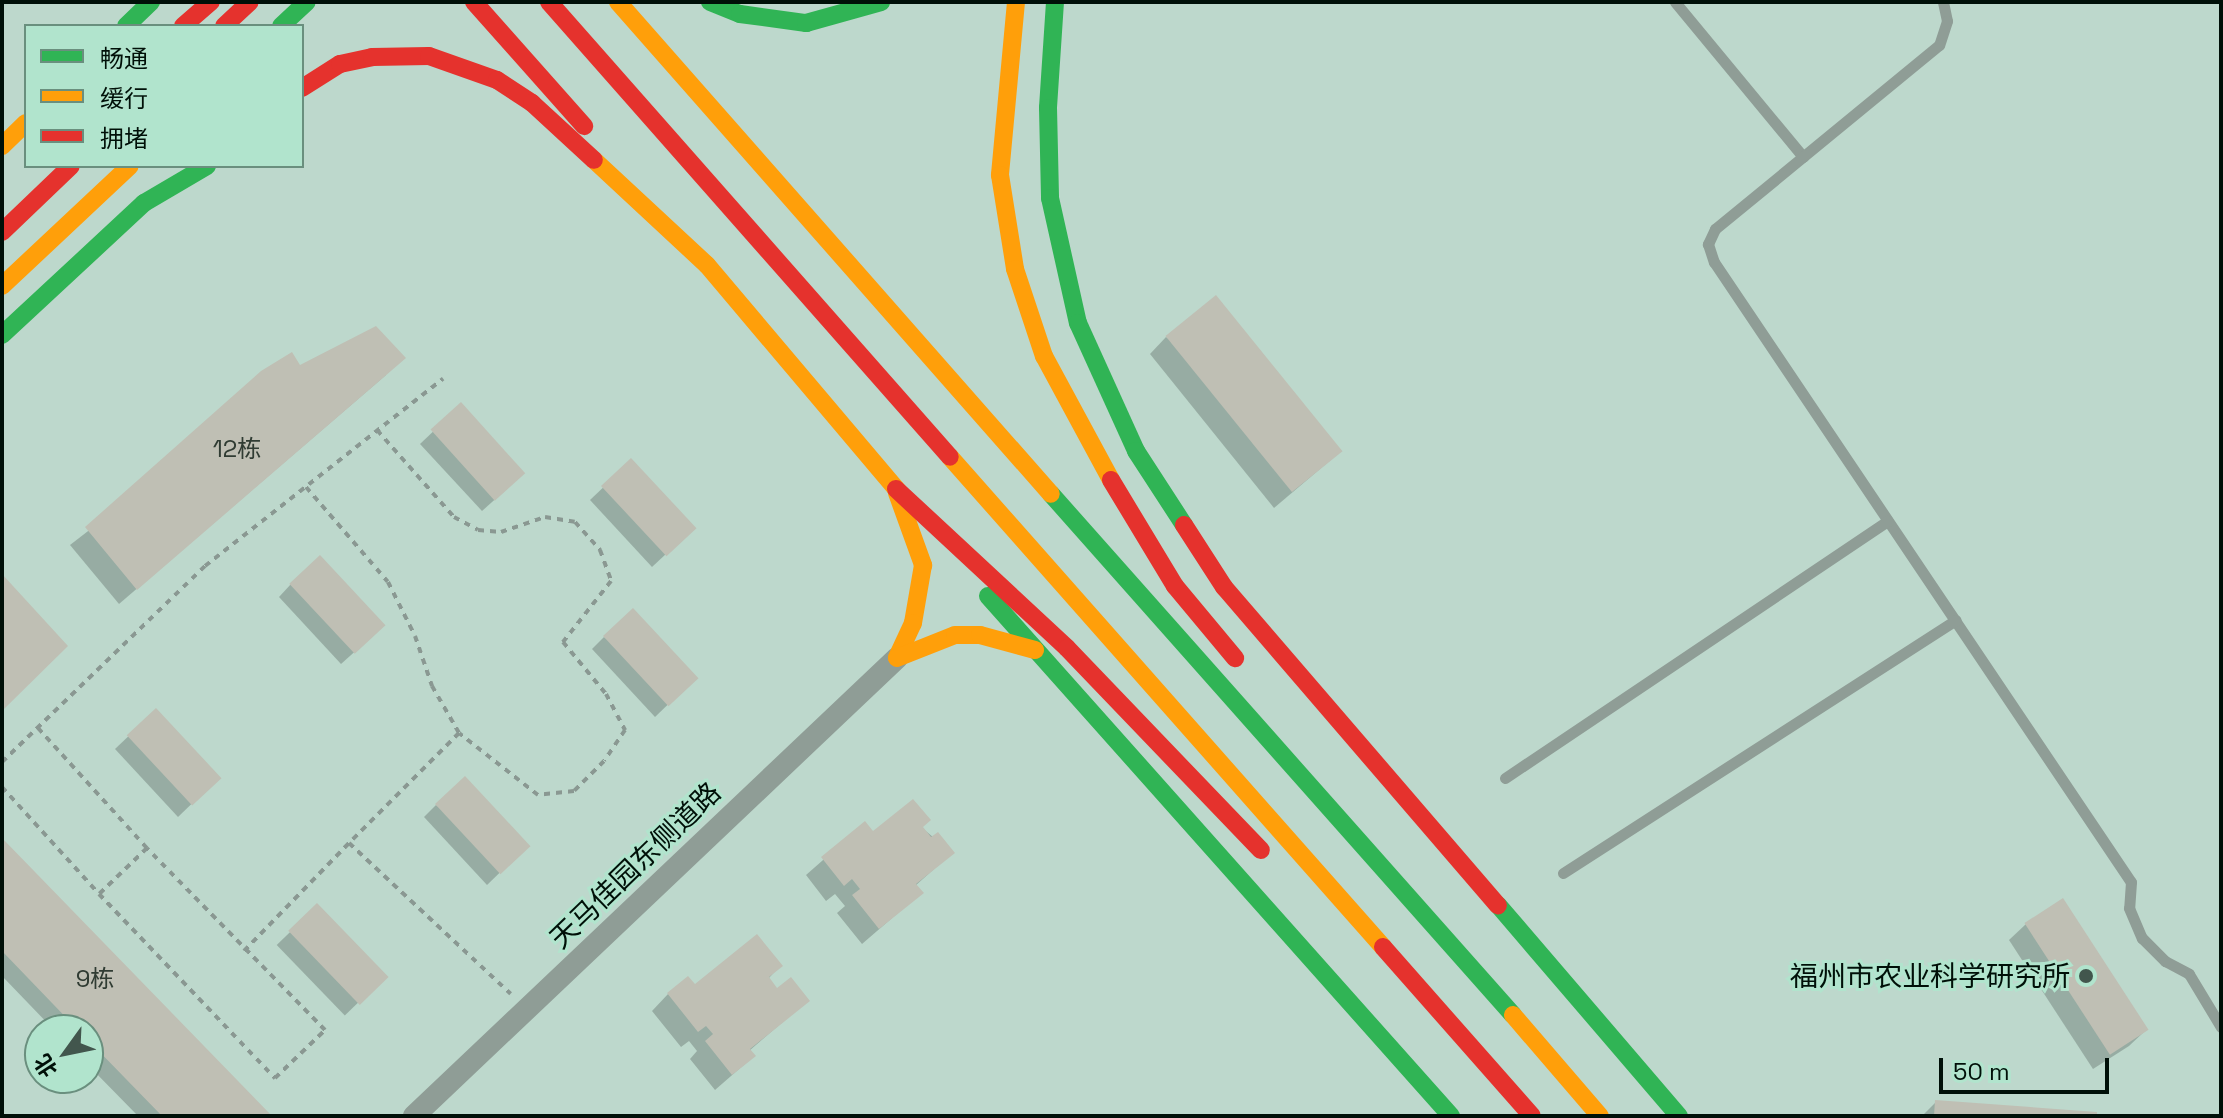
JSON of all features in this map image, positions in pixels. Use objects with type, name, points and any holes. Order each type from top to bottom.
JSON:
[{"type":"main road","points":[[128,24],[151,2]]},
{"type":"main road","points":[[185,24],[211,2]]},
{"type":"main road","points":[[226,24],[250,2]]},
{"type":"main road","points":[[258,2],[277,24]]},
{"type":"main road","points":[[281,24],[307,2]]},
{"type":"main road","points":[[474,2],[707,265],[1035,650],[1451,1116]]},
{"type":"main road","points":[[549,2],[1532,1116]]},
{"type":"main road","points":[[618,2],[1287,763],[1355,831],[1600,1116]]},
{"type":"main road","points":[[710,2],[740,14],[806,23],[881,2]]},
{"type":"main road","points":[[1016,2],[1000,175],[1015,269],[1044,356],[1094,452],[1175,586],[1247,672]]},
{"type":"main road","points":[[1055,2],[1048,108],[1050,198],[1078,323],[1136,451],[1224,587],[1679,1116]]},
{"type":"main road","points":[[304,87],[340,64],[372,57],[429,56],[484,74],[567,130],[707,265]]},
{"type":"main road","points":[[2,146],[24,125]]},
{"type":"main road","points":[[2,232],[69,168]]},
{"type":"main road","points":[[2,286],[128,168]]},
{"type":"main road","points":[[2,335],[182,168]]},
{"type":"main road","points":[[144,203],[204,168]]},
{"type":"main road","points":[[1094,452],[1156,525],[1256,625]]},
{"type":"main road","points":[[896,489],[1067,648],[1275,865]]},
{"type":"main road","points":[[896,489],[923,565],[913,623],[897,658]]},
{"type":"main road","points":[[897,658],[955,635],[980,635],[1035,650]]},
{"type":"main road","points":[[1321,770],[1355,831]]},
{"type":"main road","points":[[1384,979],[1515,1116]]},
{"type":"street","name":"天马佳园东侧道路","points":[[414,1116],[897,658]]},
{"type":"lane","points":[[1675,2],[1803,157]]},
{"type":"lane","points":[[1943,2],[1947,21],[1939,45],[1715,229],[1708,244],[1714,262],[2131,882],[2129,908],[2142,938],[2165,961],[2189,974],[2221,1027]]},
{"type":"lane","points":[[1505,778],[1888,521]]},
{"type":"lane","points":[[1563,873],[1955,620]]},
{"type":"path","points":[[2,762],[205,566],[443,379]]},
{"type":"path","points":[[306,487],[388,582],[415,636],[432,686],[459,733],[538,795],[574,791],[625,730],[606,694],[563,642],[611,581],[600,550],[575,522],[545,517],[501,532],[478,530],[454,517],[377,430]]},
{"type":"path","points":[[2,787],[99,894],[275,1078],[325,1030],[244,951],[38,728]]},
{"type":"path","points":[[244,951],[459,733]]},
{"type":"path","points":[[349,843],[527,1009]]},
{"type":"path","points":[[99,894],[147,848]]},
{"type":"building","points":[[1216,295],[1342,451],[1292,492],[1165,336]]},
{"type":"building","points":[[376,326],[406,358],[137,590],[85,527],[261,371],[292,352],[300,365]]},
{"type":"building","points":[[461,402],[525,473],[495,501],[431,429]]},
{"type":"building","points":[[631,458],[696,528],[666,556],[601,486]]},
{"type":"building","points":[[320,555],[385,625],[355,654],[289,584]]},
{"type":"building","points":[[2,574],[68,646],[2,711]]},
{"type":"building","points":[[633,608],[698,678],[668,706],[603,636]]},
{"type":"building","points":[[156,708],[221,778],[192,805],[127,735]]},
{"type":"building","points":[[465,776],[530,846],[500,874],[435,804]]},
{"type":"building","points":[[913,799],[931,820],[923,827],[931,837],[938,832],[955,853],[916,884],[924,893],[879,929],[852,895],[860,889],[852,879],[844,886],[821,857],[865,821],[873,831]]},
{"type":"building","points":[[2,838],[272,1116],[162,1116],[104,1056],[104,1014],[63,1014],[2,951]]},
{"type":"building","name":"福州市农业科学研究所","points":[[2063,898],[2149,1030],[2110,1055],[2024,923]]},
{"type":"building","points":[[317,903],[389,977],[360,1005],[288,931]]},
{"type":"building","points":[[757,934],[783,966],[769,977],[777,988],[791,977],[810,1001],[750,1049],[756,1056],[732,1075],[705,1041],[713,1034],[706,1026],[698,1032],[667,993],[688,976],[695,984]]},
{"type":"building","points":[[1935,1100],[2097,1112],[2097,1116],[1934,1116]]},
{"type":"traffic: fast","points":[[128,24],[151,2]]},
{"type":"traffic: fast","points":[[283,24],[307,2]]},
{"type":"traffic: fast","points":[[710,2],[740,14],[806,23],[881,2]]},
{"type":"traffic: fast","points":[[1055,2],[1048,108],[1050,198],[1078,323],[1136,451],[1184,525]]},
{"type":"traffic: fast","points":[[2,335],[144,203],[204,168]]},
{"type":"traffic: fast","points":[[1051,494],[1513,1015]]},
{"type":"traffic: fast","points":[[988,596],[1451,1116]]},
{"type":"traffic: fast","points":[[1498,905],[1679,1116]]},
{"type":"traffic: slow","points":[[618,2],[1051,494]]},
{"type":"traffic: slow","points":[[1016,2],[1000,175],[1015,269],[1044,356],[1111,480]]},
{"type":"traffic: slow","points":[[2,146],[24,125]]},
{"type":"traffic: slow","points":[[594,160],[707,265],[910,505]]},
{"type":"traffic: slow","points":[[2,286],[128,168]]},
{"type":"traffic: slow","points":[[950,457],[1383,947]]},
{"type":"traffic: slow","points":[[897,493],[923,565],[913,623],[897,658]]},
{"type":"traffic: slow","points":[[897,658],[955,635],[980,635],[1035,650]]},
{"type":"traffic: slow","points":[[1513,1015],[1600,1116]]},
{"type":"traffic: jam","points":[[185,24],[211,2]]},
{"type":"traffic: jam","points":[[226,24],[250,2]]},
{"type":"traffic: jam","points":[[474,2],[584,126]]},
{"type":"traffic: jam","points":[[549,2],[950,457]]},
{"type":"traffic: jam","points":[[304,87],[340,64],[372,57],[429,56],[497,80],[532,103],[594,160]]},
{"type":"traffic: jam","points":[[2,232],[69,168]]},
{"type":"traffic: jam","points":[[1111,480],[1175,586],[1235,658]]},
{"type":"traffic: jam","points":[[896,489],[1067,648],[1261,850]]},
{"type":"traffic: jam","points":[[1184,525],[1224,587],[1498,905]]},
{"type":"traffic: jam","points":[[1383,947],[1532,1116]]},
{"type":"place","name":"福州市农业科学研究所","points":[[2086,976]]}]
